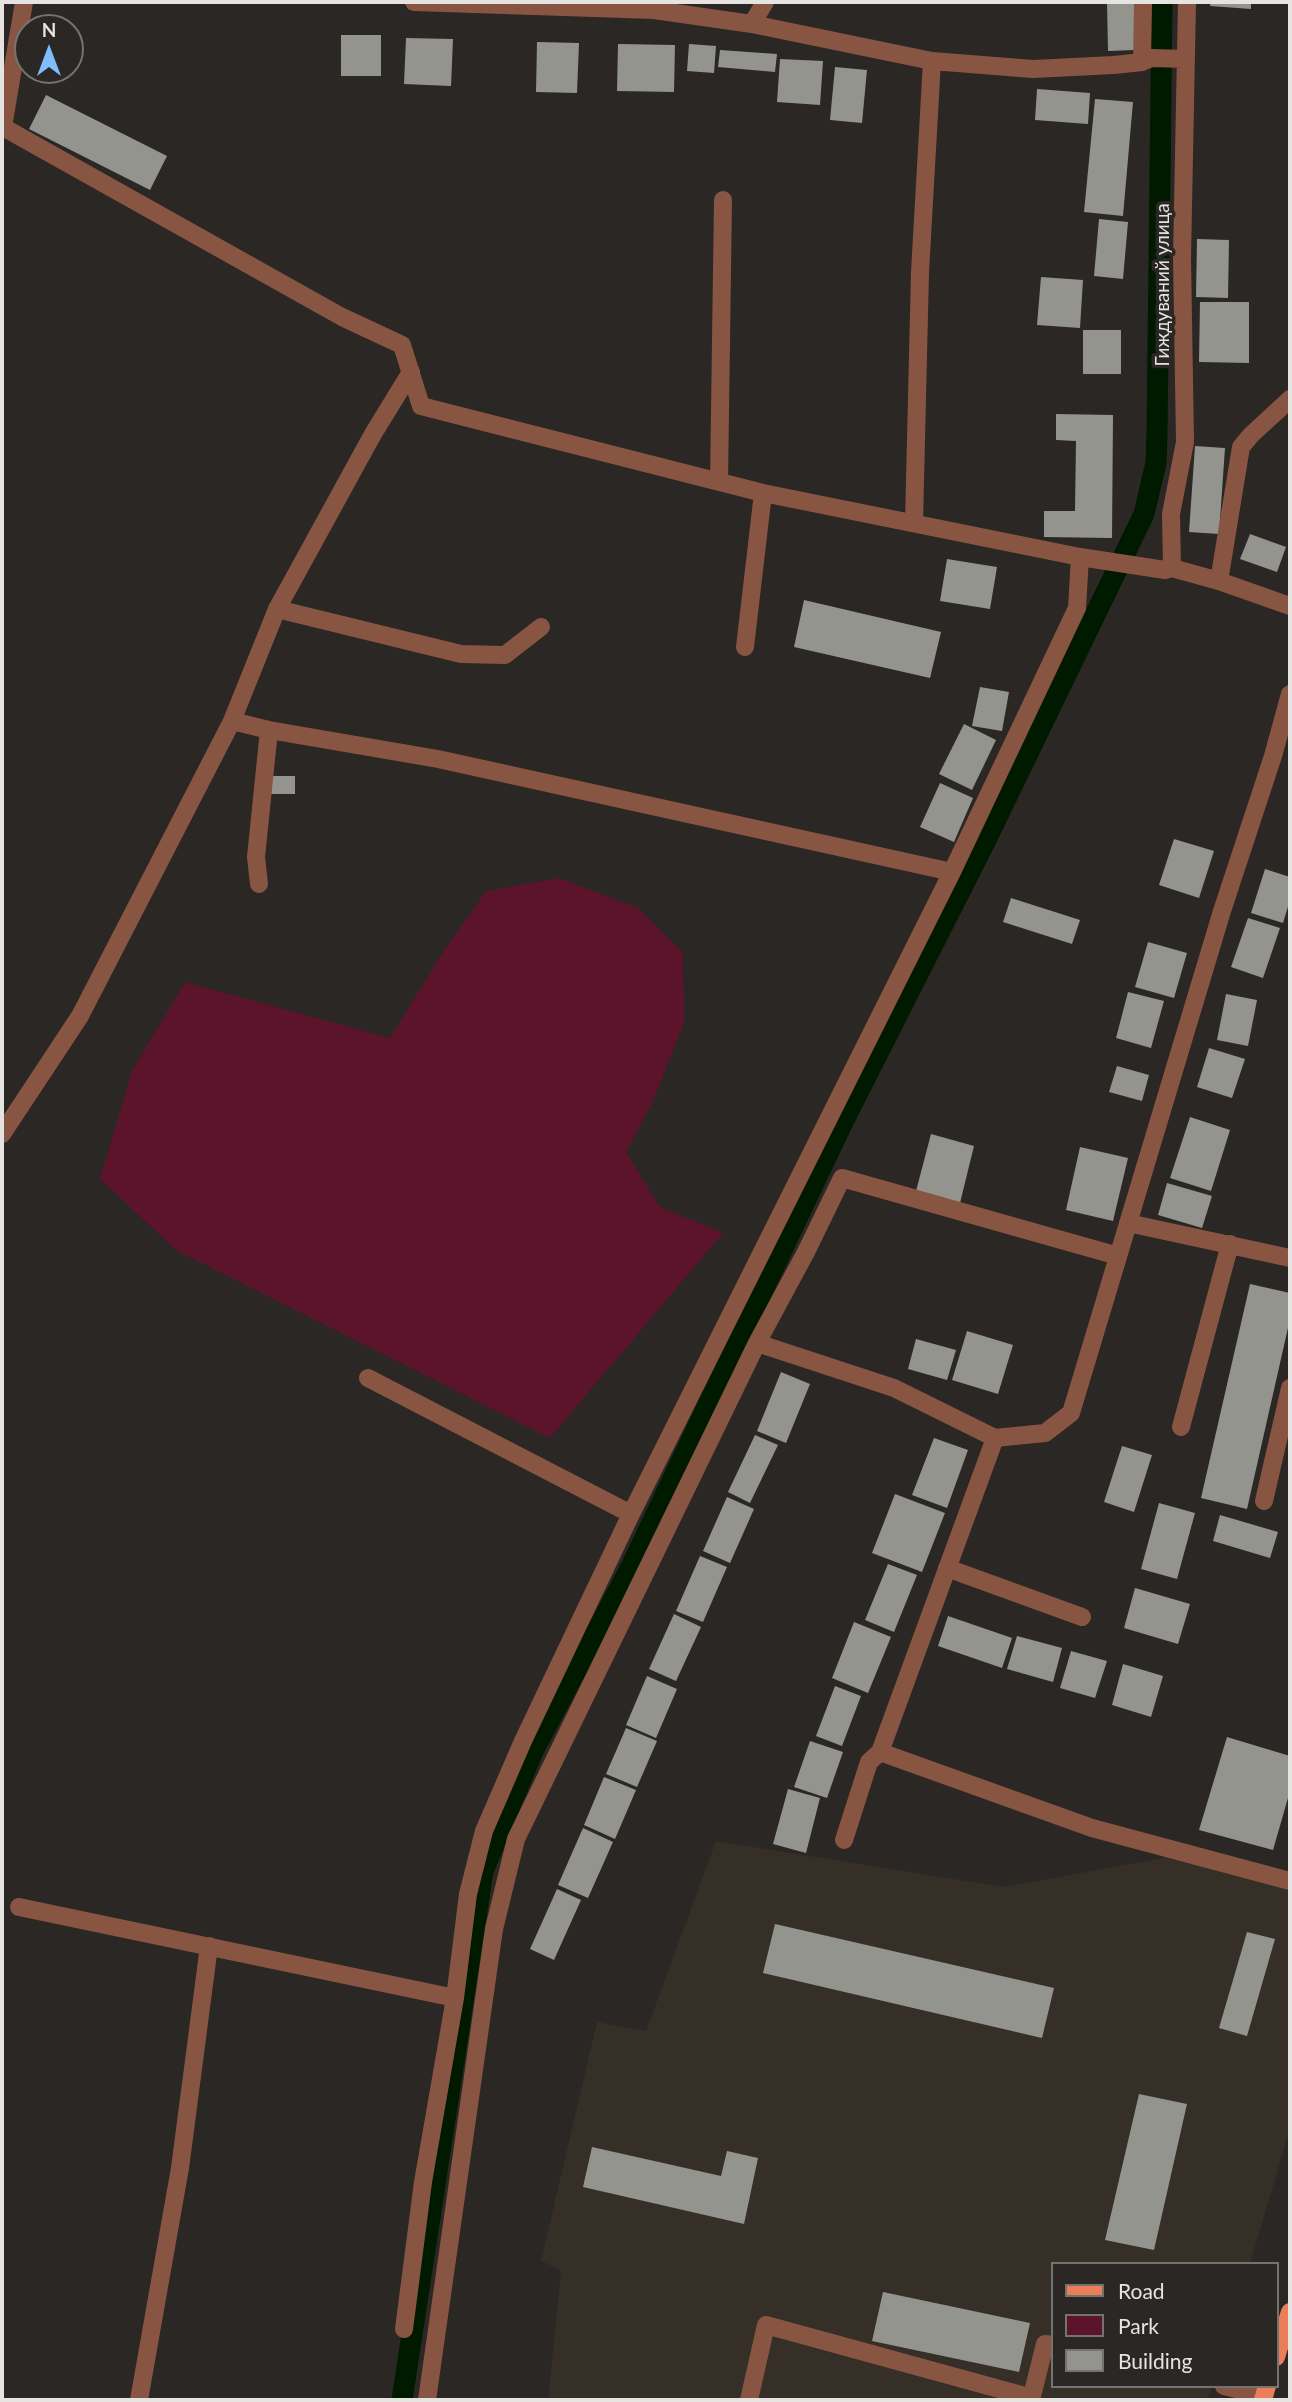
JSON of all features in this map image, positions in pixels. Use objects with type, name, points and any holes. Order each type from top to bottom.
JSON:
[{"type":"main road","points":[[1278,2351],[1290,2312]]},
{"type":"street","points":[[24,2],[3,127],[342,317],[402,345],[421,407],[763,494],[1080,557],[1169,569],[1219,581],[1290,606]]},
{"type":"street","points":[[414,2],[654,10],[752,24],[932,61],[1033,69],[1070,69],[1147,60],[1183,59]]},
{"type":"street","points":[[752,24],[765,2]]},
{"type":"street","points":[[1143,2],[1147,60]]},
{"type":"street","name":"Гиждуваний улица","points":[[1169,569],[1171,514],[1185,442],[1182,258],[1187,76],[1183,59],[1188,2]]},
{"type":"street","points":[[914,523],[920,272],[932,61]]},
{"type":"street","points":[[719,482],[723,200]]},
{"type":"street","points":[[2,1134],[80,1016],[232,720],[277,609],[373,434],[411,372]]},
{"type":"street","points":[[1219,581],[1241,447],[1290,399]]},
{"type":"street","points":[[745,647],[763,494]]},
{"type":"street","points":[[404,2329],[423,2182],[455,1998],[468,1894],[484,1831],[523,1741],[631,1514],[952,872],[1077,608],[1080,557]]},
{"type":"street","points":[[277,609],[461,654],[505,655],[541,627]]},
{"type":"street","points":[[757,1343],[894,1388],[995,1438],[1045,1433],[1071,1413],[1290,694]]},
{"type":"street","points":[[232,720],[269,730],[438,759],[952,872]]},
{"type":"street","points":[[259,884],[256,857],[269,730]]},
{"type":"street","points":[[427,2400],[494,1929],[516,1839],[757,1343],[842,1178],[1118,1256]]},
{"type":"street","points":[[1128,1223],[1290,1258]]},
{"type":"street","points":[[1181,1427],[1230,1244]]},
{"type":"street","points":[[368,1378],[631,1514]]},
{"type":"street","points":[[1264,1501],[1290,1388]]},
{"type":"street","points":[[844,1840],[869,1762],[880,1752],[995,1438]]},
{"type":"street","points":[[947,1568],[1082,1618]]},
{"type":"street","points":[[880,1752],[1092,1828],[1290,1881]]},
{"type":"street","points":[[19,1907],[455,1998]]},
{"type":"street","points":[[139,2400],[180,2168],[209,1946]]},
{"type":"street","points":[[749,2400],[766,2325],[1032,2399],[1045,2344],[1050,2345]]},
{"type":"street","points":[[1234,2388],[1265,2394]]},
{"type":"shaded area","points":[[716,1841],[1004,1887],[1174,1856],[1290,1887],[1290,2128],[1251,2262],[1050,2262],[1050,2388],[1211,2388],[1208,2400],[548,2400],[561,2270],[541,2261],[597,2022],[646,2031]]},
{"type":"green space","points":[[559,878],[638,908],[683,953],[684,1023],[652,1103],[626,1152],[660,1207],[723,1233],[550,1438],[176,1250],[100,1179],[132,1071],[185,982],[390,1038],[445,949],[486,891]]},
{"type":"building","points":[[1107,2],[1134,2],[1134,50],[1108,51]]},
{"type":"building","points":[[1211,2],[1251,2],[1251,9],[1210,6]]},
{"type":"building","points":[[341,35],[381,35],[381,76],[341,76]]},
{"type":"building","points":[[406,38],[453,39],[451,86],[404,84]]},
{"type":"building","points":[[537,42],[579,43],[577,93],[536,92]]},
{"type":"building","points":[[618,44],[675,45],[674,92],[617,91]]},
{"type":"building","points":[[689,44],[716,46],[714,73],[687,71]]},
{"type":"building","points":[[720,50],[777,54],[775,72],[718,67]]},
{"type":"building","points":[[780,59],[823,61],[820,105],[777,102]]},
{"type":"building","points":[[835,67],[867,70],[862,123],[830,120]]},
{"type":"building","points":[[1037,89],[1090,93],[1088,124],[1035,120]]},
{"type":"building","points":[[46,95],[167,156],[150,190],[29,129]]},
{"type":"building","points":[[1095,99],[1133,102],[1123,216],[1084,212]]},
{"type":"building","points":[[1099,219],[1128,222],[1123,279],[1094,276]]},
{"type":"building","points":[[1197,239],[1229,240],[1228,298],[1196,297]]},
{"type":"building","points":[[1041,277],[1083,280],[1080,328],[1037,325]]},
{"type":"building","points":[[1200,302],[1249,302],[1249,363],[1199,362]]},
{"type":"building","points":[[1083,330],[1121,330],[1121,374],[1083,374]]},
{"type":"building","points":[[1056,414],[1113,415],[1112,538],[1044,537],[1044,511],[1075,511],[1076,441],[1056,440]]},
{"type":"building","points":[[1195,446],[1225,448],[1219,534],[1189,532]]},
{"type":"building","points":[[1250,534],[1286,547],[1277,572],[1240,559]]},
{"type":"building","points":[[947,559],[997,567],[990,609],[940,601]]},
{"type":"building","points":[[804,600],[941,632],[930,678],[794,647]]},
{"type":"building","points":[[980,687],[1009,692],[1002,731],[972,726]]},
{"type":"building","points":[[964,724],[996,740],[972,790],[939,774]]},
{"type":"building","points":[[268,776],[295,776],[295,794],[268,794]]},
{"type":"building","points":[[940,783],[973,798],[954,842],[920,827]]},
{"type":"building","points":[[1174,839],[1214,851],[1199,898],[1159,885]]},
{"type":"building","points":[[1265,869],[1290,877],[1290,900],[1283,923],[1251,913]]},
{"type":"building","points":[[1011,898],[1080,920],[1072,944],[1003,922]]},
{"type":"building","points":[[1248,918],[1280,928],[1263,978],[1231,967]]},
{"type":"building","points":[[1148,942],[1187,953],[1174,998],[1135,987]]},
{"type":"building","points":[[1128,992],[1164,1001],[1151,1048],[1116,1038]]},
{"type":"building","points":[[1226,994],[1257,1000],[1248,1046],[1217,1040]]},
{"type":"building","points":[[1209,1048],[1245,1059],[1232,1098],[1197,1087]]},
{"type":"building","points":[[1117,1066],[1149,1075],[1142,1101],[1109,1092]]},
{"type":"building","points":[[1190,1117],[1230,1130],[1211,1191],[1170,1178]]},
{"type":"building","points":[[931,1134],[974,1146],[960,1203],[916,1191]]},
{"type":"building","points":[[1080,1147],[1128,1158],[1113,1221],[1066,1210]]},
{"type":"building","points":[[1167,1183],[1212,1196],[1202,1228],[1158,1215]]},
{"type":"building","points":[[1250,1284],[1290,1293],[1290,1319],[1247,1509],[1201,1498]]},
{"type":"building","points":[[967,1331],[1013,1345],[998,1394],[952,1380]]},
{"type":"building","points":[[916,1339],[956,1350],[947,1380],[908,1369]]},
{"type":"building","points":[[781,1372],[810,1384],[786,1443],[757,1431]]},
{"type":"building","points":[[755,1435],[778,1445],[750,1503],[728,1492]]},
{"type":"building","points":[[934,1438],[968,1450],[947,1508],[912,1495]]},
{"type":"building","points":[[1122,1446],[1152,1455],[1134,1512],[1104,1502]]},
{"type":"building","points":[[895,1494],[945,1513],[922,1572],[872,1553]]},
{"type":"building","points":[[727,1497],[754,1509],[730,1563],[703,1551]]},
{"type":"building","points":[[1159,1503],[1195,1513],[1177,1579],[1141,1569]]},
{"type":"building","points":[[1220,1515],[1278,1532],[1270,1558],[1213,1541]]},
{"type":"building","points":[[700,1556],[727,1567],[703,1622],[676,1611]]},
{"type":"building","points":[[888,1564],[917,1575],[894,1632],[865,1620]]},
{"type":"building","points":[[1135,1588],[1190,1604],[1178,1644],[1124,1628]]},
{"type":"building","points":[[674,1614],[701,1627],[676,1681],[649,1669]]},
{"type":"building","points":[[948,1616],[1012,1638],[1002,1668],[938,1646]]},
{"type":"building","points":[[854,1622],[891,1637],[868,1693],[832,1678]]},
{"type":"building","points":[[1017,1636],[1062,1648],[1053,1682],[1007,1669]]},
{"type":"building","points":[[1071,1651],[1107,1661],[1095,1698],[1060,1688]]},
{"type":"building","points":[[1123,1664],[1163,1676],[1151,1717],[1112,1705]]},
{"type":"building","points":[[647,1676],[677,1689],[656,1738],[626,1725]]},
{"type":"building","points":[[835,1686],[861,1696],[842,1746],[816,1736]]},
{"type":"building","points":[[626,1728],[657,1741],[637,1787],[606,1774]]},
{"type":"building","points":[[1227,1737],[1290,1756],[1290,1791],[1273,1850],[1199,1830]]},
{"type":"building","points":[[810,1741],[843,1752],[827,1798],[794,1787]]},
{"type":"building","points":[[604,1777],[636,1790],[615,1839],[584,1825]]},
{"type":"building","points":[[788,1789],[820,1798],[806,1853],[773,1844]]},
{"type":"building","points":[[583,1828],[613,1842],[588,1898],[558,1885]]},
{"type":"building","points":[[557,1889],[581,1900],[554,1960],[530,1949]]},
{"type":"building","points":[[775,1924],[1054,1988],[1042,2038],[763,1973]]},
{"type":"building","points":[[1247,1932],[1275,1939],[1247,2036],[1219,2028]]},
{"type":"building","points":[[1139,2094],[1187,2104],[1154,2250],[1105,2240]]},
{"type":"building","points":[[592,2147],[721,2176],[727,2151],[758,2158],[744,2224],[583,2187]]},
{"type":"building","points":[[883,2292],[1030,2323],[1019,2372],[872,2341]]},
{"type":"waterway","points":[[402,2400],[483,1871],[533,1751],[630,1569],[843,1122],[985,842],[1144,514],[1156,463],[1162,2]]}]
